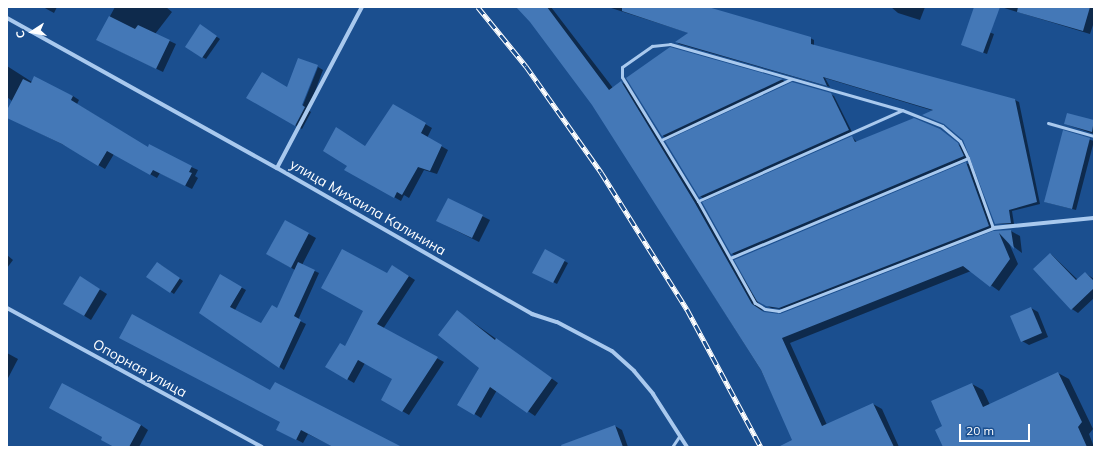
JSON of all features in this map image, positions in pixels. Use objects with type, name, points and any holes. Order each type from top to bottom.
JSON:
[{"type":"street","points":[[277,168],[362,7]]},
{"type":"street","name":"улица Михаила Калинина","points":[[7,18],[277,168],[532,314],[557,322],[612,351],[634,371],[653,394],[687,447]]},
{"type":"street","points":[[993,228],[1094,218]]},
{"type":"street","name":"Опорная улица","points":[[7,308],[262,447]]},
{"type":"lane","points":[[670,44],[791,79],[902,110],[942,126],[960,141],[968,158],[993,228],[778,311],[765,310],[755,303],[698,201],[622,77],[622,67],[652,46],[670,44]]},
{"type":"lane","points":[[661,140],[791,79]]},
{"type":"lane","points":[[698,201],[902,110]]},
{"type":"lane","points":[[1048,123],[1094,136]]},
{"type":"lane","points":[[730,258],[968,158]]},
{"type":"lane","points":[[672,447],[680,435]]},
{"type":"building","points":[[516,7],[547,7],[609,90],[621,81],[695,203],[752,304],[764,312],[780,314],[993,231],[1011,230],[1014,249],[999,233],[1010,259],[990,287],[963,266],[782,338],[822,426],[873,403],[894,447],[778,447],[792,440],[761,370],[592,105],[530,22]]},
{"type":"building","points":[[622,7],[708,7],[811,37],[811,44],[1015,99],[1037,202],[1009,210],[1011,223],[995,224],[963,140],[944,124],[922,115],[933,110],[823,77],[827,86],[675,42],[688,33],[622,11]]},
{"type":"building","points":[[974,7],[1000,7],[983,53],[961,45]]},
{"type":"building","points":[[1018,7],[1090,7],[1083,31],[1017,12]]},
{"type":"building","points":[[109,16],[135,29],[138,25],[170,40],[156,69],[96,40]]},
{"type":"building","points":[[200,24],[217,36],[202,58],[185,47]]},
{"type":"building","points":[[670,47],[783,79],[662,136],[626,78]]},
{"type":"building","points":[[298,58],[318,65],[302,105],[305,107],[295,126],[246,98],[262,72],[287,87]]},
{"type":"building","points":[[34,76],[73,96],[71,100],[148,147],[149,144],[192,166],[189,172],[192,173],[185,186],[153,170],[150,175],[107,151],[98,166],[62,144],[7,118],[7,110],[23,79],[31,83]]},
{"type":"building","points":[[792,82],[831,93],[849,130],[699,197],[665,141]]},
{"type":"building","points":[[393,104],[426,123],[421,133],[442,145],[430,171],[418,167],[402,195],[397,192],[394,198],[344,170],[347,166],[323,151],[336,127],[365,146]]},
{"type":"building","points":[[1067,113],[1094,120],[1092,132],[1064,124]]},
{"type":"building","points":[[914,118],[940,129],[958,143],[964,156],[731,254],[702,202],[852,136],[855,142]]},
{"type":"building","points":[[1063,130],[1090,138],[1072,209],[1044,202]]},
{"type":"building","points":[[966,162],[989,226],[779,308],[766,306],[757,301],[734,260]]},
{"type":"building","points":[[448,198],[483,215],[472,238],[436,221]]},
{"type":"building","points":[[285,220],[309,233],[291,268],[266,254]]},
{"type":"building","points":[[342,249],[387,273],[392,265],[409,276],[377,324],[438,357],[402,412],[381,400],[392,379],[358,360],[347,380],[325,367],[340,343],[345,346],[363,311],[321,288]]},
{"type":"building","points":[[545,249],[565,260],[553,283],[532,273]]},
{"type":"building","points":[[1050,253],[1076,280],[1085,272],[1094,281],[1094,288],[1071,310],[1033,269]]},
{"type":"building","points":[[157,262],[180,278],[170,293],[146,277]]},
{"type":"building","points":[[298,262],[315,270],[294,316],[301,320],[279,368],[199,313],[220,274],[242,287],[230,307],[261,323],[272,305],[277,308]]},
{"type":"building","points":[[80,276],[100,289],[84,316],[63,304]]},
{"type":"building","points":[[1031,307],[1042,333],[1021,342],[1010,316]]},
{"type":"building","points":[[457,310],[495,340],[496,338],[552,378],[527,413],[490,387],[474,415],[457,405],[479,368],[438,335]]},
{"type":"building","points":[[132,314],[270,390],[275,382],[402,447],[333,447],[301,430],[296,440],[276,430],[280,422],[119,338]]},
{"type":"building","points":[[1058,372],[1082,422],[1078,427],[1087,447],[943,447],[935,430],[942,426],[931,401],[972,383],[983,407]]},
{"type":"building","points":[[62,383],[141,425],[129,447],[114,447],[101,440],[102,437],[49,408]]},
{"type":"building","points":[[615,425],[623,447],[562,447],[561,445]]},
{"type":"railway","points":[[478,7],[526,66],[601,172],[687,309],[761,447]]}]
